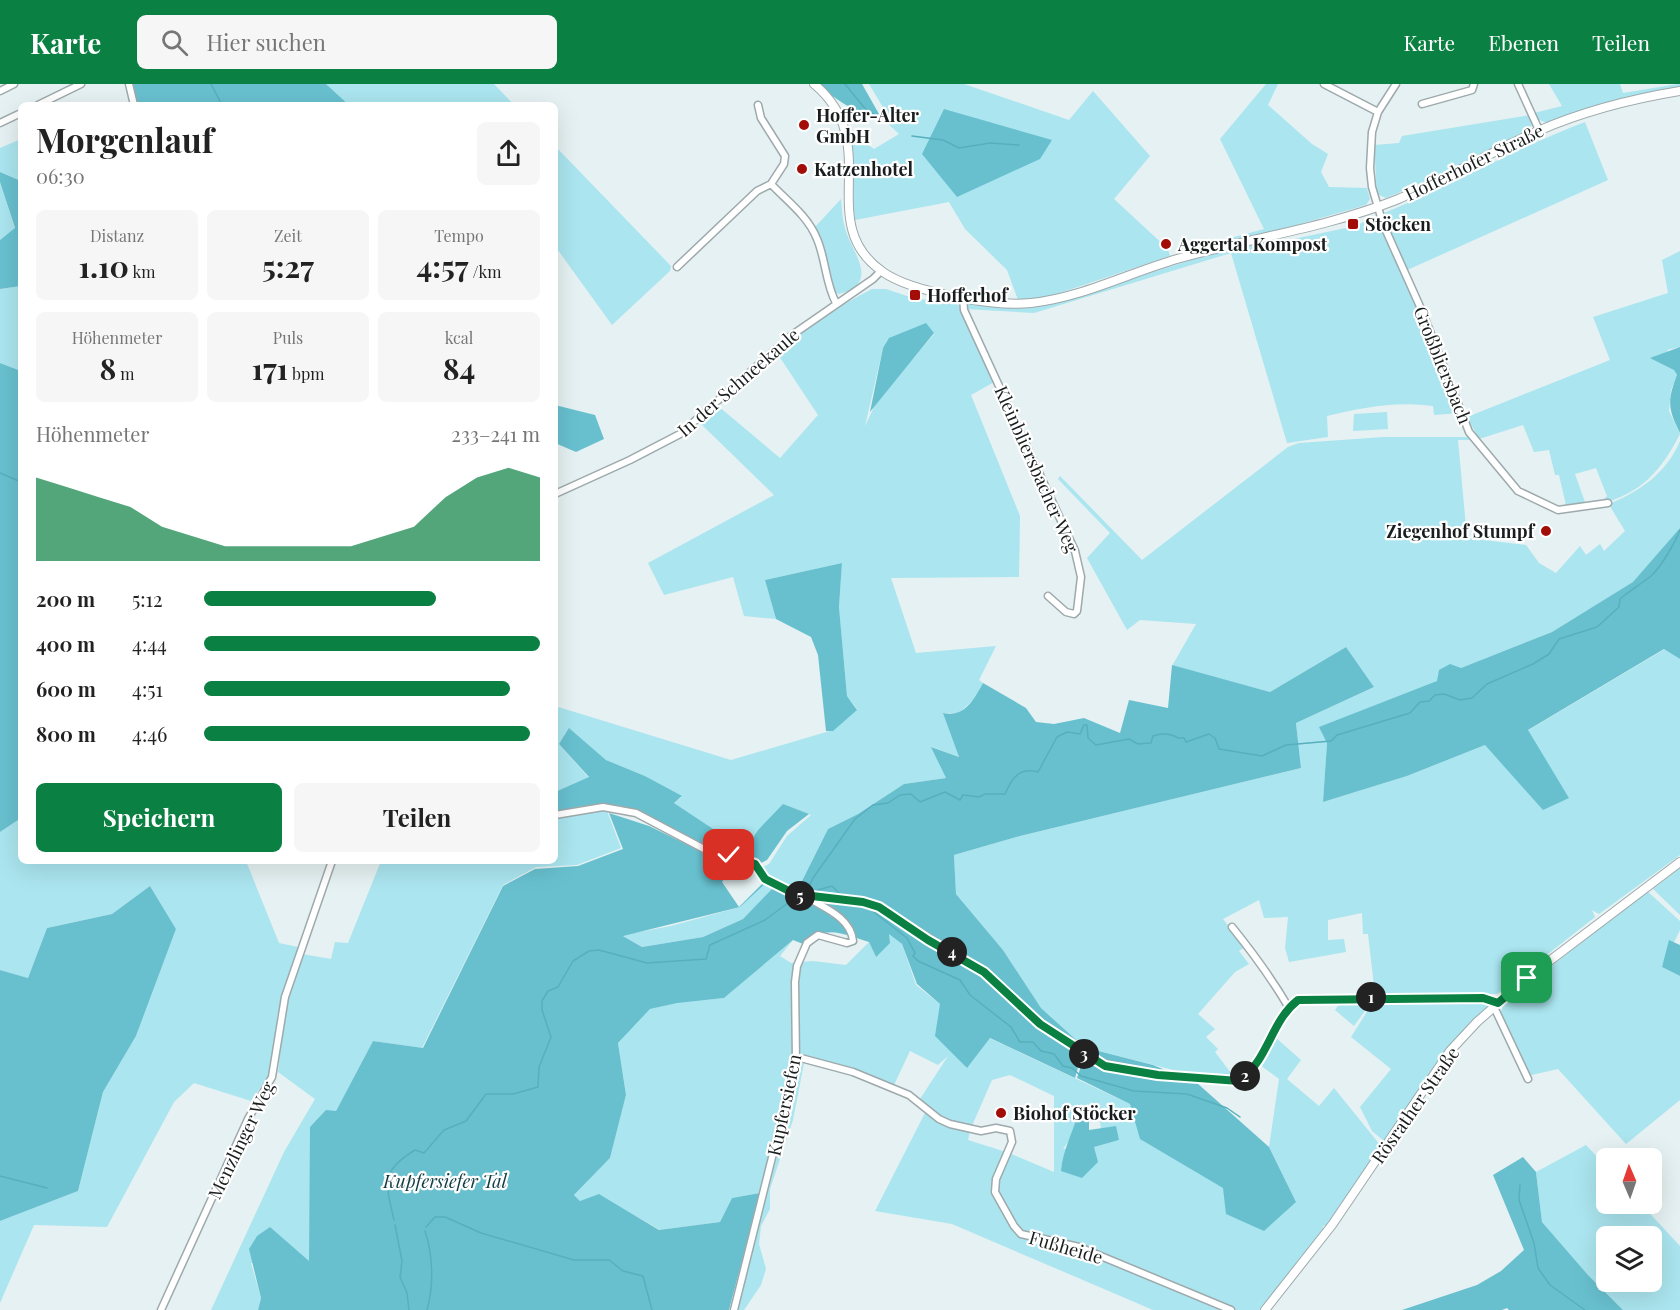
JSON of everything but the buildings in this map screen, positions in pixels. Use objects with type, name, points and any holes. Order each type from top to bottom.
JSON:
[{"type":"street","points":[[0,91],[14,84]]},
{"type":"street","points":[[44,102],[81,84]]},
{"type":"street","points":[[129,84],[133,102]]},
{"type":"street","name":"Hofferhofer Straße","points":[[814,84],[832,102],[845,126],[850,149],[847,197],[850,223],[862,251],[881,271],[917,288],[1006,304],[1057,298],[1178,259],[1317,225],[1377,207],[1417,190],[1539,130],[1599,108],[1680,91]]},
{"type":"street","points":[[1324,84],[1378,112]]},
{"type":"street","points":[[1377,207],[1370,168],[1370,142],[1378,112],[1396,84]]},
{"type":"street","points":[[1422,104],[1472,90],[1474,84]]},
{"type":"street","points":[[1518,84],[1539,130]]},
{"type":"street","points":[[677,267],[757,191],[771,184],[784,164],[784,156],[761,118],[758,105]]},
{"type":"street","points":[[0,123],[18,114]]},
{"type":"street","points":[[771,184],[809,223],[820,247],[826,279],[836,303]]},
{"type":"street","name":"Großbliersbach","points":[[1377,207],[1472,435],[1518,491],[1558,510],[1608,503]]},
{"type":"street","name":"In der Schneekaule","points":[[558,493],[680,434],[792,335],[873,279],[881,271]]},
{"type":"street","name":"Kleinbliersbacher Weg","points":[[963,297],[964,310],[1062,517],[1078,559],[1081,577],[1077,611],[1074,614],[1066,612],[1048,597]]},
{"type":"street","points":[[558,814],[603,807],[636,813],[706,850],[751,861],[758,867],[765,879],[795,894],[863,902],[879,907],[928,940],[984,972],[1040,1024],[1105,1066],[1158,1075],[1239,1081],[1257,1065],[1279,1019],[1298,1000],[1373,997],[1483,998],[1496,1008],[1528,1079]]},
{"type":"street","name":"Rösrather Straße","points":[[1265,1310],[1332,1225],[1450,1051],[1496,1008],[1586,931],[1680,862]]},
{"type":"street","name":"Menzlinger Weg","points":[[161,1310],[248,1119],[272,1077],[285,997],[331,864]]},
{"type":"street","name":"Kupfersiefen","points":[[734,1310],[777,1147],[797,1057],[795,982],[800,956],[812,939],[818,935],[847,943],[853,941],[851,932],[841,918],[807,897]]},
{"type":"street","points":[[1232,927],[1256,956],[1263,971],[1269,975],[1289,1008]]},
{"type":"street","name":"Fußheide","points":[[797,1057],[854,1072],[909,1095],[950,1124],[981,1131],[1006,1128],[1010,1131],[1012,1142],[996,1179],[996,1192],[1014,1226],[1021,1234],[1079,1247],[1231,1310]]},
{"type":"shaded area","points":[[326,84],[494,84],[511,102],[346,102]]},
{"type":"shaded area","points":[[869,84],[964,84],[1069,120],[1093,91],[1150,156],[1114,199],[1168,249],[1170,256],[1048,297],[1018,300],[1007,270],[965,229],[949,202],[855,220],[853,153],[850,132],[874,149],[899,134],[885,121],[887,114]]},
{"type":"shaded area","points":[[1266,84],[1278,84],[1268,105],[1312,144],[1328,154],[1321,172],[1329,187],[1367,188],[1370,199],[1366,205],[1266,234],[1191,252],[1189,249],[1264,229],[1220,139]]},
{"type":"shaded area","points":[[1549,84],[1620,84],[1623,93],[1678,84],[1680,84],[1680,89],[1593,107],[1547,123],[1537,119],[1534,113],[1562,106]]},
{"type":"shaded area","points":[[1530,115],[1533,121],[1529,132],[1453,170],[1386,198],[1377,194],[1374,145],[1399,143],[1402,136]]},
{"type":"shaded area","points":[[1585,122],[1608,180],[1405,271],[1385,222],[1384,213],[1534,143]]},
{"type":"shaded area","points":[[18,140],[18,180],[0,172],[0,148]]},
{"type":"shaded area","points":[[558,149],[671,266],[670,271],[612,325],[558,250]]},
{"type":"shaded area","points":[[0,182],[15,229],[0,240]]},
{"type":"shaded area","points":[[841,199],[845,228],[857,257],[861,275],[859,282],[852,289],[839,294],[834,292],[815,227]]},
{"type":"shaded area","points":[[1377,216],[1442,367],[1459,413],[1434,415],[1433,406],[1419,405],[1367,408],[1327,416],[1328,437],[1287,443],[1231,253],[1034,313],[965,309],[965,301],[1027,308],[1059,301],[1204,256],[1263,241],[1265,245],[1355,226]]},
{"type":"shaded area","points":[[1680,251],[1680,347],[1667,350],[1677,376],[1671,390],[1669,411],[1680,434],[1665,459],[1648,479],[1614,500],[1599,504],[1607,496],[1596,468],[1575,474],[1586,505],[1568,507],[1559,475],[1555,475],[1549,450],[1534,452],[1523,425],[1479,439],[1467,417],[1610,360],[1593,317],[1668,293],[1662,260]]},
{"type":"shaded area","points":[[18,286],[18,370],[0,363],[0,289]]},
{"type":"shaded area","points":[[872,289],[886,289],[913,298],[958,304],[996,381],[971,395],[1020,516],[1019,577],[891,578],[916,653],[996,646],[979,680],[983,683],[974,699],[959,713],[944,713],[959,757],[932,747],[946,778],[904,784],[858,814],[828,829],[802,881],[799,894],[770,880],[761,868],[769,864],[787,836],[811,815],[783,805],[758,830],[745,850],[674,803],[682,797],[645,776],[606,760],[570,729],[559,744],[589,778],[558,791],[558,707],[731,760],[833,730],[857,709],[847,696],[839,607],[842,563],[765,580],[776,619],[744,616],[733,577],[664,595],[648,563],[774,495],[699,422],[718,406],[780,458],[818,415],[777,353],[810,325]],"holes":[[[926,324],[934,334],[876,403],[865,426],[883,348]]]},
{"type":"shaded area","points":[[1387,412],[1388,429],[1353,431],[1354,414]]},
{"type":"shaded area","points":[[1383,437],[1468,437],[1470,440],[1458,440],[1467,538],[1526,545],[1539,563],[1556,573],[1580,546],[1586,555],[1600,544],[1604,551],[1625,531],[1611,508],[1611,503],[1633,493],[1652,479],[1668,462],[1680,441],[1680,528],[1634,582],[1552,632],[1461,668],[1327,743],[1323,802],[1407,776],[1485,745],[1569,798],[1527,731],[1665,649],[1680,659],[1680,855],[1599,914],[1592,910],[1595,917],[1497,994],[1375,994],[1368,934],[1363,934],[1362,913],[1328,920],[1328,940],[1344,939],[1346,952],[1289,962],[1285,948],[1288,917],[1264,918],[1259,900],[1223,919],[1245,947],[1239,951],[1249,964],[1235,972],[1198,1014],[1215,1029],[1206,1037],[1218,1049],[1215,1052],[1234,1077],[1200,1077],[1084,1047],[1041,1008],[1003,950],[956,894],[954,855],[1020,836],[1301,768],[1296,723],[1374,687],[1346,647],[1270,692],[1172,666],[1196,624],[1140,620],[1127,630],[1087,558],[1110,533],[1058,479],[1060,476],[1142,560],[1288,447],[1299,443]]},
{"type":"shaded area","points":[[607,811],[621,848],[577,865],[536,867],[503,885],[422,1048],[373,1041],[336,1111],[309,1261],[251,1263],[261,1298],[258,1310],[211,1310],[284,1152],[315,1099],[278,1072],[285,1009],[302,954],[331,959],[335,942],[348,943],[380,864],[558,864],[558,817]]},
{"type":"shaded area","points":[[18,820],[18,864],[247,864],[279,943],[298,947],[277,1016],[276,1050],[268,1077],[251,1101],[194,1083],[174,1102],[107,1227],[34,1225],[0,1303],[0,1221],[78,1191],[103,1092],[136,1036],[176,929],[150,886],[112,914],[47,928],[28,978],[0,970],[0,832]]},
{"type":"shaded area","points":[[1680,868],[1680,915],[1653,889]]},
{"type":"shaded area","points":[[766,882],[773,890],[743,919],[703,937],[642,947],[622,935],[671,926],[740,907]]},
{"type":"shaded area","points":[[1647,891],[1680,921],[1680,930],[1662,967],[1680,976],[1680,1100],[1626,1144],[1558,1069],[1527,1076],[1501,1012],[1503,1006],[1516,994]]},
{"type":"shaded area","points":[[889,933],[902,944],[916,985],[940,1004],[966,1068],[989,1038],[1130,1104],[1141,1139],[1224,1188],[1296,1202],[1269,1147],[1279,1079],[1260,1065],[1275,1037],[1301,1060],[1287,1079],[1319,1106],[1334,1088],[1381,1146],[1327,1226],[1322,1226],[1325,1229],[1301,1262],[1296,1262],[1298,1266],[1260,1310],[1235,1310],[1079,1246],[1019,1231],[998,1193],[997,1184],[1009,1153],[1054,1172],[1054,1096],[1010,1075],[992,1080],[971,1128],[943,1120],[920,1099],[948,1056],[938,1065],[910,1051],[893,1087],[793,1053],[760,1193],[732,1198],[720,1222],[660,1230],[600,1195],[580,1201],[574,1195],[610,1158],[626,1095],[618,1043],[650,1009],[678,1002],[724,998],[793,940],[780,956],[791,963],[813,961],[846,965],[869,942],[876,957]],"holes":[[[1078,1114],[1099,1114],[1101,1129],[1106,1129],[1119,1140],[1093,1147],[1063,1149],[1071,1138]]]},
{"type":"shaded area","points":[[1370,999],[1370,1004],[1354,1026],[1335,1010],[1342,1000]]},
{"type":"shaded area","points":[[1375,999],[1482,1000],[1489,1007],[1447,1048],[1385,1142],[1372,1131],[1360,1107],[1391,1069],[1351,1037]]},
{"type":"shaded area","points":[[799,1061],[804,1063],[793,1120],[770,1189],[770,1209],[761,1226],[759,1244],[766,1269],[761,1285],[744,1310],[736,1310],[791,1103]]},
{"type":"shaded area","points":[[926,1111],[941,1124],[970,1131],[968,1140],[1006,1152],[995,1178],[997,1200],[1016,1233],[1032,1241],[1068,1246],[1106,1260],[1225,1310],[1153,1310],[952,1224],[875,1211]]},
{"type":"shaded area","points":[[1586,1145],[1596,1156],[1596,1214],[1650,1214],[1661,1226],[1596,1226],[1596,1283],[1542,1222],[1536,1172]]},
{"type":"shaded area","points":[[1662,1227],[1680,1246],[1680,1310],[1623,1310],[1605,1292],[1662,1292]]},
{"type":"green space","points":[[133,84],[326,84],[346,102],[136,102]]},
{"type":"green space","points":[[818,84],[862,84],[879,114],[876,118],[852,108]]},
{"type":"green space","points":[[944,109],[1052,140],[1040,159],[957,197],[922,154]]},
{"type":"green space","points":[[0,172],[18,180],[18,286],[0,289],[0,240],[15,228],[0,182]]},
{"type":"green space","points":[[926,323],[934,333],[870,412],[883,348],[889,338]]},
{"type":"green space","points":[[1680,347],[1680,433],[1670,405],[1677,375],[1674,370],[1650,358]]},
{"type":"green space","points":[[0,363],[18,370],[18,820],[0,832]]},
{"type":"green space","points":[[558,406],[595,415],[604,439],[576,452],[558,444]]},
{"type":"green space","points":[[1680,528],[1680,659],[1664,649],[1528,730],[1569,798],[1543,810],[1485,745],[1407,776],[1323,802],[1327,743],[1319,727],[1437,681],[1439,670],[1450,664],[1461,668],[1552,632],[1633,582]]},
{"type":"green space","points":[[842,563],[839,607],[847,696],[857,710],[833,731],[826,731],[818,655],[811,637],[776,619],[765,580]]},
{"type":"green space","name":"Kupfersiefer Tal","points":[[1346,647],[1374,687],[1296,723],[1301,768],[1020,836],[954,855],[956,894],[1003,950],[1041,1008],[1084,1047],[1075,1078],[990,1038],[967,1068],[935,1036],[940,1004],[917,984],[902,944],[889,934],[890,943],[876,957],[869,942],[835,932],[820,934],[803,944],[793,940],[724,998],[677,1003],[650,1009],[618,1043],[626,1095],[610,1158],[574,1195],[580,1201],[599,1194],[659,1230],[720,1222],[732,1198],[760,1193],[729,1310],[258,1310],[261,1298],[249,1249],[257,1236],[270,1227],[309,1261],[310,1127],[326,1110],[336,1111],[373,1041],[423,1048],[503,886],[535,869],[578,866],[623,849],[609,813],[649,826],[731,866],[722,882],[739,907],[765,881],[799,894],[802,881],[828,829],[858,814],[904,784],[946,778],[931,747],[959,757],[943,713],[951,714],[963,710],[972,701],[983,683],[1026,708],[1036,722],[1054,724],[1084,718],[1120,733],[1129,700],[1168,708],[1172,665],[1270,692]],"holes":[[[766,883],[772,889],[743,919],[703,937],[642,947],[623,936],[740,907]]]},
{"type":"green space","points":[[569,728],[606,760],[645,776],[682,796],[674,803],[745,850],[758,830],[783,804],[809,814],[787,831],[767,860],[759,864],[697,843],[637,811],[617,805],[582,806],[558,812],[558,791],[589,777],[559,744]]},
{"type":"green space","points":[[150,886],[176,929],[136,1036],[103,1092],[78,1191],[0,1221],[0,970],[28,978],[47,928],[112,914]]},
{"type":"green space","points":[[1669,940],[1680,945],[1680,976],[1662,967]]},
{"type":"green space","points":[[1087,1048],[1153,1065],[1197,1083],[1269,1147],[1296,1202],[1264,1231],[1226,1214],[1223,1188],[1140,1139],[1130,1104],[1077,1078]]},
{"type":"green space","points":[[1078,1114],[1089,1114],[1089,1130],[1116,1126],[1119,1140],[1094,1147],[1098,1162],[1082,1178],[1061,1171]]},
{"type":"green space","points":[[1523,1157],[1536,1172],[1542,1222],[1596,1283],[1596,1292],[1605,1292],[1623,1310],[1509,1310],[1507,1308],[1502,1310],[1402,1310],[1477,1285],[1501,1271],[1524,1250],[1493,1175]]},
{"type":"waterway","points":[[211,84],[220,102]]},
{"type":"waterway","points":[[845,84],[867,111],[879,117]]},
{"type":"waterway","points":[[912,136],[943,140],[959,148],[990,143],[1019,145]]},
{"type":"waterway","points":[[0,473],[18,481]]},
{"type":"waterway","points":[[807,891],[813,878],[855,819],[873,805],[888,803],[900,795],[911,794],[920,802],[945,792],[960,800],[963,795],[979,797],[985,794],[1005,794],[1017,775],[1026,771],[1038,772],[1057,737],[1067,732],[1080,734],[1084,725],[1087,725],[1088,738],[1096,745],[1129,739],[1138,744],[1151,743],[1153,736],[1163,734],[1184,738],[1186,742],[1209,734],[1215,738],[1219,749],[1262,756],[1286,745],[1331,741],[1337,735],[1410,713],[1420,702],[1429,701],[1435,695],[1444,694],[1460,700],[1472,698],[1487,684],[1533,664],[1549,654],[1559,639],[1597,627],[1619,607],[1620,599],[1655,572],[1680,530]]},
{"type":"waterway","points":[[809,888],[814,891],[832,886],[840,894],[869,898]]},
{"type":"waterway","points":[[394,1220],[388,1179],[395,1165],[415,1150],[424,1153],[444,1130],[466,1121],[486,1094],[513,1094],[538,1087],[539,1067],[551,1037],[542,1010],[542,1001],[548,991],[558,987],[573,961],[589,951],[599,950],[647,963],[706,959],[710,945],[765,920],[792,900]]},
{"type":"waterway","points":[[870,909],[907,938],[915,953],[913,956],[918,961],[960,980],[970,995],[1011,1027],[1020,1042],[1033,1042],[1041,1051],[1054,1054],[1063,1066],[1072,1068],[1081,1076],[1134,1091],[1187,1094],[1227,1108],[1240,1117]]},
{"type":"waterway","points":[[0,1176],[47,1188]]},
{"type":"waterway","points":[[1520,1185],[1519,1200],[1534,1243],[1538,1268],[1550,1285],[1585,1310]]},
{"type":"waterway","points":[[426,1227],[435,1217],[445,1217],[481,1233],[574,1260],[609,1260],[623,1271],[643,1276],[652,1310]]},
{"type":"waterway","points":[[395,1225],[402,1261],[400,1277],[407,1293],[409,1310]]},
{"type":"waterway","points":[[425,1231],[432,1270],[427,1310]]},
{"type":"place","name":"Hoffer-Alter GmbH","points":[[804,125]]},
{"type":"place","name":"Katzenhotel","points":[[802,169]]},
{"type":"place","name":"Stöcken","points":[[1353,224]]},
{"type":"place","name":"Aggertal Kompost","points":[[1166,244]]},
{"type":"place","name":"Hofferhof","points":[[915,295]]},
{"type":"place","name":"Ziegenhof Stumpf","points":[[1546,531]]},
{"type":"place","name":"Biohof Stöcker","points":[[1001,1113]]},
{"type":"route","points":[[729,855],[751,861],[758,867],[765,879],[795,894],[863,902],[879,907],[928,940],[966,959],[984,972],[1040,1024],[1097,1062],[1130,1071],[1229,1082],[1239,1081],[1257,1065],[1269,1045],[1279,1019],[1298,1000],[1373,997],[1483,998],[1498,1003],[1527,978]]}]
